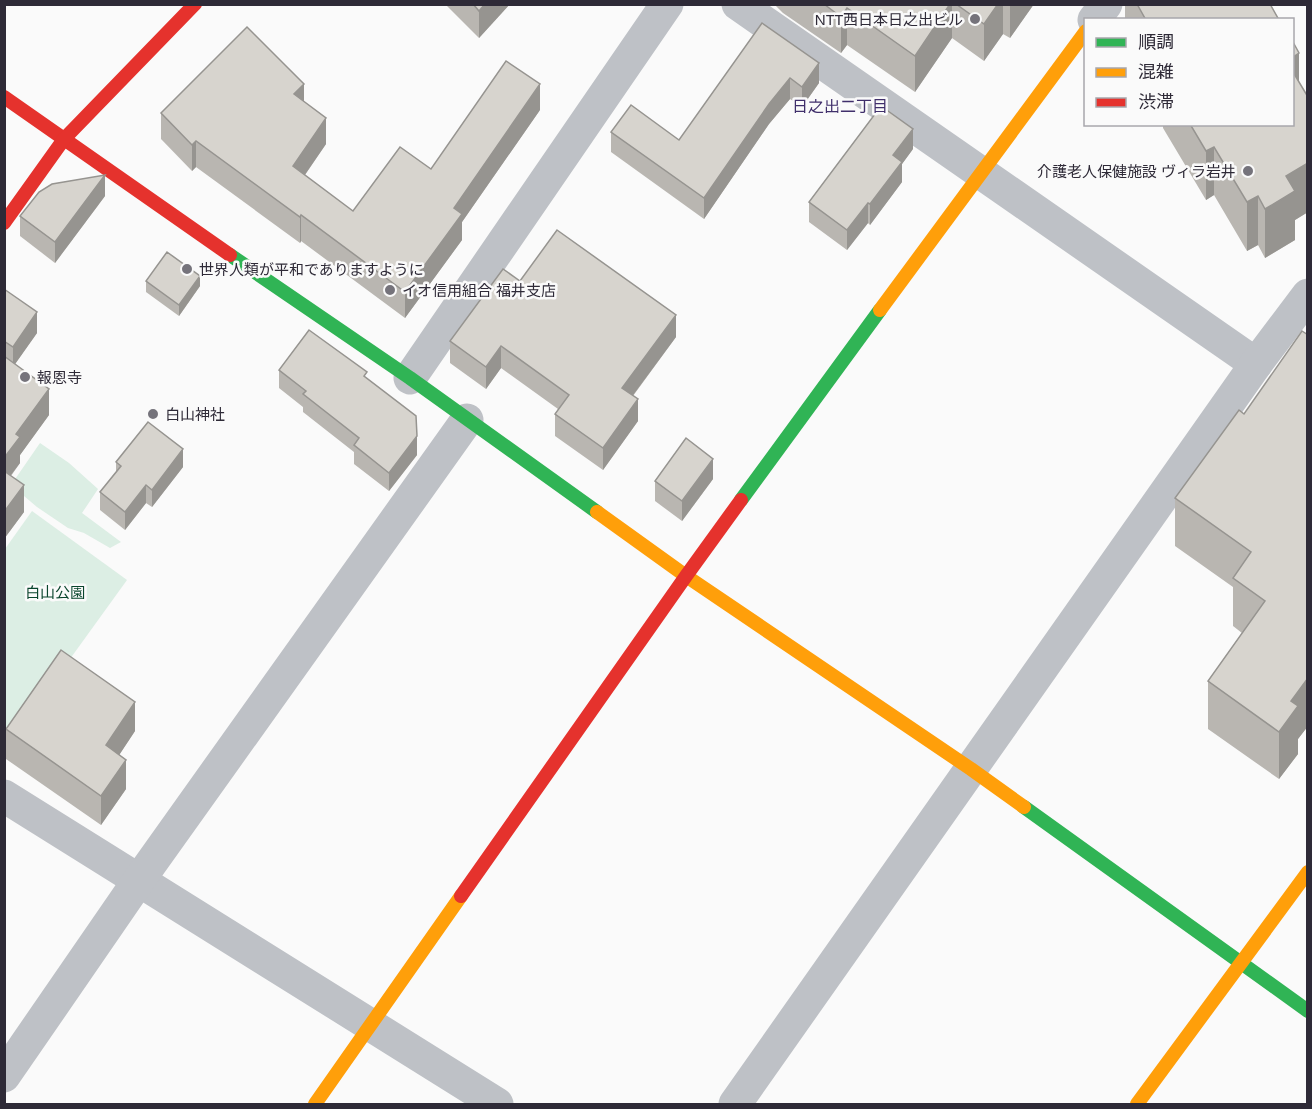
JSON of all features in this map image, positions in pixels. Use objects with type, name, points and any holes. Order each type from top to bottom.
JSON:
[{"type":"street","points":[[4,223],[64,139],[195,4]]},
{"type":"street","points":[[410,378],[667,4]]},
{"type":"street","points":[[738,4],[1256,364]]},
{"type":"street","points":[[1096,18],[1106,4]]},
{"type":"street","points":[[315,1104],[686,576],[1084,34]]},
{"type":"street","points":[[4,97],[410,378],[686,576],[971,769],[1308,1011]]},
{"type":"street","points":[[735,1104],[1256,364],[1308,295]]},
{"type":"street","points":[[4,1076],[139,880],[467,420]]},
{"type":"street","points":[[4,796],[497,1104]]},
{"type":"street","points":[[1137,1104],[1308,872]]},
{"type":"green space","points":[[40,443],[69,463],[98,489],[82,513],[121,542],[110,548],[84,533],[68,528],[37,507],[11,485]]},
{"type":"green space","name":"白山公園","points":[[32,511],[127,580],[5,749],[5,549]]},
{"type":"building","points":[[473,4],[485,4],[479,11]]},
{"type":"building","points":[[824,4],[950,4],[915,56],[847,8],[841,17]]},
{"type":"building","points":[[956,4],[998,4],[984,24]]},
{"type":"building","points":[[1137,4],[1270,4],[1278,18],[1145,18]]},
{"type":"building","points":[[762,23],[819,63],[802,87],[790,78],[769,104],[704,198],[611,132],[631,105],[679,140]]},
{"type":"building","points":[[247,27],[304,84],[294,94],[326,118],[293,166],[353,211],[400,147],[431,169],[506,61],[540,84],[454,208],[462,214],[405,292],[196,141],[192,145],[161,113]]},
{"type":"building","points":[[1294,44],[1299,53],[1294,56]]},
{"type":"building","points":[[1294,74],[1308,97],[1308,163],[1286,176],[1295,191],[1265,209],[1258,196],[1247,202],[1214,147],[1206,151],[1191,126],[1294,126]]},
{"type":"building","points":[[881,106],[913,129],[893,155],[902,162],[847,230],[809,202]]},
{"type":"building","points":[[105,175],[55,242],[20,216],[39,192],[52,184]]},
{"type":"building","points":[[557,230],[676,315],[622,388],[638,399],[603,448],[555,414],[569,395],[501,346],[486,367],[450,341],[503,269],[520,281]]},
{"type":"building","points":[[167,252],[200,276],[179,305],[146,281]]},
{"type":"building","points":[[4,289],[37,312],[13,347],[4,341]]},
{"type":"building","points":[[309,330],[367,372],[364,376],[416,416],[417,436],[389,473],[354,445],[359,438],[303,394],[306,391],[279,370]]},
{"type":"building","points":[[1302,331],[1308,335],[1308,678],[1291,701],[1298,706],[1279,732],[1208,681],[1265,601],[1233,578],[1251,552],[1175,498],[1239,410],[1244,414]]},
{"type":"building","points":[[4,356],[49,389],[16,434],[20,437],[4,458]]},
{"type":"building","points":[[148,422],[183,449],[152,490],[146,485],[125,512],[100,492],[121,466],[116,462]]},
{"type":"building","points":[[686,438],[713,459],[682,501],[655,481]]},
{"type":"building","points":[[4,471],[24,485],[4,512]]},
{"type":"building","points":[[61,650],[135,702],[106,745],[126,760],[101,796],[6,729]]},
{"type":"traffic: fast","points":[[230,255],[410,378],[597,512]]},
{"type":"traffic: fast","points":[[741,500],[880,310]]},
{"type":"traffic: fast","points":[[1024,807],[1308,1011]]},
{"type":"traffic: slow","points":[[880,310],[1084,34]]},
{"type":"traffic: slow","points":[[597,512],[686,576],[1024,807]]},
{"type":"traffic: slow","points":[[1137,1104],[1308,872]]},
{"type":"traffic: slow","points":[[315,1104],[461,896]]},
{"type":"traffic: jam","points":[[4,223],[64,139],[195,4]]},
{"type":"traffic: jam","points":[[4,97],[230,255]]},
{"type":"traffic: jam","points":[[461,896],[741,500]]},
{"type":"place","name":"NTT西日本日之出ビル","points":[[975,19]]},
{"type":"place","name":"介護老人保健施設 ヴィラ岩井","points":[[1248,171]]},
{"type":"place","name":"世界人類が平和でありますように","points":[[187,269]]},
{"type":"place","name":"イオ信用組合 福井支店","points":[[390,290]]},
{"type":"place","name":"報恩寺","points":[[25,377]]},
{"type":"place","name":"白山神社","points":[[153,414]]},
{"type":"district","name":"日之出二丁目","points":[[840,106]]}]
